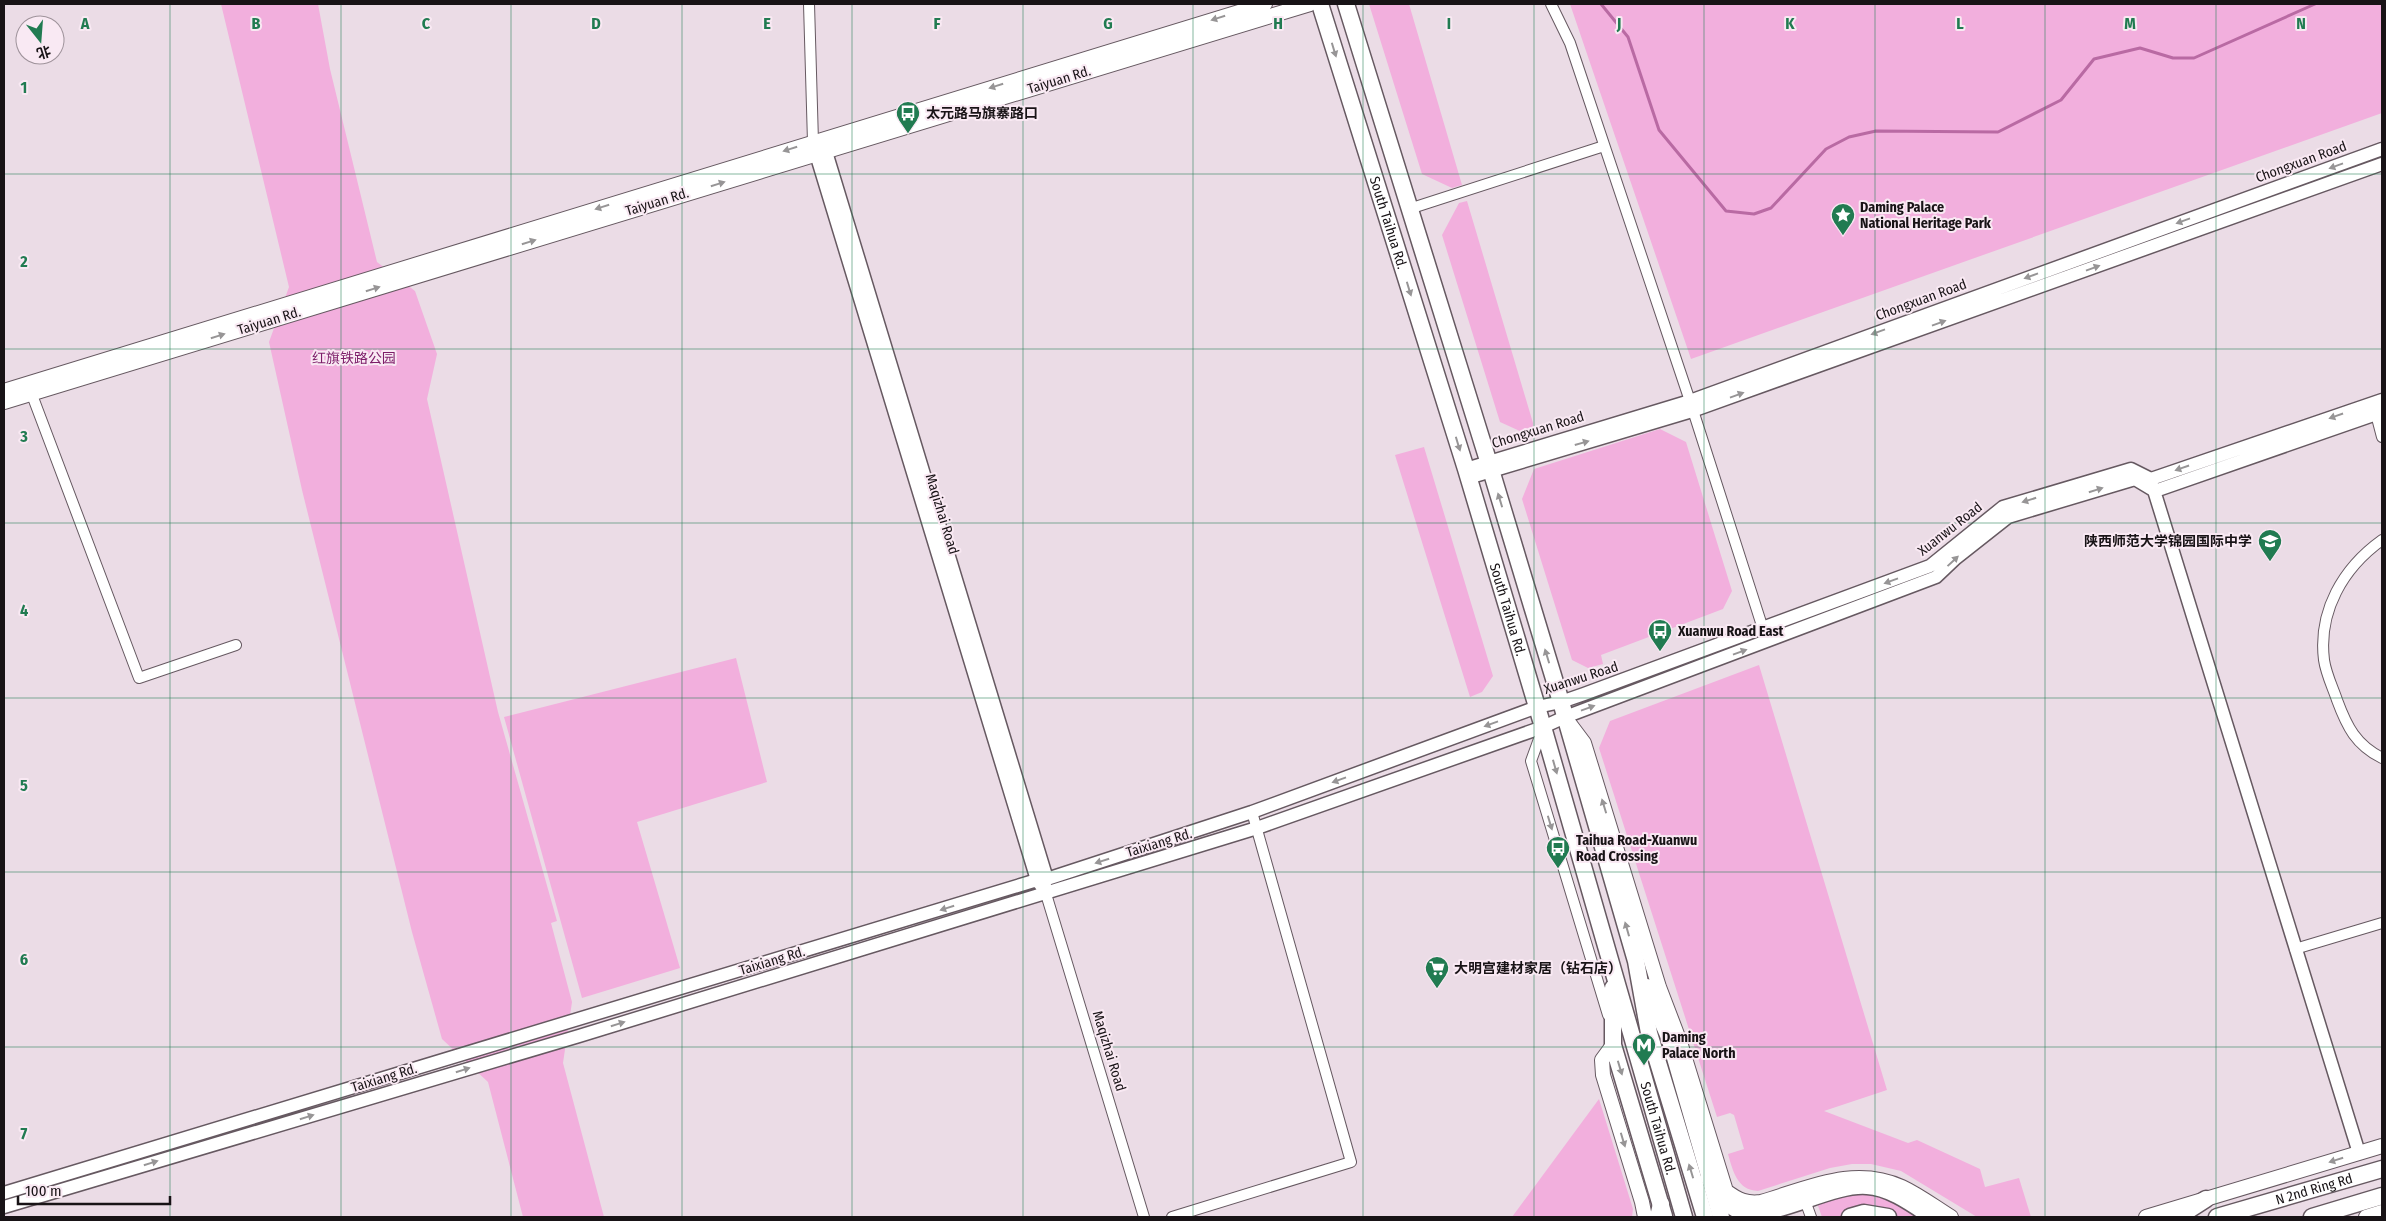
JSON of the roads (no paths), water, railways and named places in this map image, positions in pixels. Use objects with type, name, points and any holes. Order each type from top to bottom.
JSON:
[{"type":"main road","name":"Taiyuan Rd.","points":[[4,402],[30,389],[819,147],[1265,4]]},
{"type":"main road","name":"Taiyuan Rd.","points":[[819,147],[1310,4]]},
{"type":"main road","name":"South Taihua Rd.","points":[[1320,4],[1467,473],[1543,727],[1684,1217]]},
{"type":"main road","name":"South Taihua Rd.","points":[[1346,4],[1563,710],[1636,961],[1649,1033],[1705,1217]]},
{"type":"main road","name":"Taiyuan Rd.","points":[[4,391],[30,389]]},
{"type":"main road","points":[[1563,710],[1584,743],[1659,987],[1680,1042],[1726,1191],[1736,1199],[1750,1203],[1803,1192],[1841,1179],[1875,1178],[1904,1188],[1951,1217]]},
{"type":"main road","points":[[1636,961],[1669,1038],[1721,1217]]},
{"type":"main road","points":[[1613,968],[1613,1038],[1661,1213]]},
{"type":"main road","points":[[1613,1038],[1602,1060],[1604,1075],[1645,1217]]},
{"type":"main road","points":[[2146,1217],[2382,1146]]},
{"type":"main road","name":"N 2nd Ring Rd","points":[[2217,1217],[2382,1170]]},
{"type":"main road","points":[[1709,1178],[1724,1200],[1738,1211],[1755,1215],[1842,1189],[1866,1185],[1887,1190],[1932,1217]]},
{"type":"main road","name":"N 2nd Ring Rd","points":[[2312,1217],[2382,1196]]},
{"type":"main road","points":[[2178,1217],[2206,1199]]},
{"type":"main road","points":[[2366,1217],[2382,1212]]},
{"type":"main road","points":[[1850,1217],[1864,1213],[1888,1217]]},
{"type":"street","points":[[810,4],[819,147]]},
{"type":"street","points":[[1552,4],[1570,43],[1691,406],[1767,642]]},
{"type":"street","points":[[1409,209],[1604,146]]},
{"type":"street","name":"Maqizhai Road","points":[[819,147],[1144,1217]]},
{"type":"street","name":"Chongxuan Road","points":[[1691,406],[2382,150]]},
{"type":"street","name":"Chongxuan Road","points":[[1467,473],[1691,406],[2382,164]]},
{"type":"street","points":[[30,389],[139,678],[236,645]]},
{"type":"street","points":[[2153,485],[2382,400]]},
{"type":"street","points":[[2153,485],[2379,413],[2382,437]]},
{"type":"street","name":"Xuanwu Road","points":[[1543,727],[1563,710],[1762,628],[1930,566],[2003,507],[2131,469],[2153,485]]},
{"type":"street","name":"Xuanwu Road","points":[[1537,707],[1563,710],[1767,642],[1936,577],[1956,558],[2008,517],[2135,479],[2153,485]]},
{"type":"street","points":[[2153,485],[2359,1153]]},
{"type":"street","points":[[2382,540],[2369,550],[2346,574],[2329,605],[2323,635],[2324,662],[2347,726],[2367,750],[2382,758]]},
{"type":"street","name":"Taixiang Rd.","points":[[4,1193],[1042,880],[1252,812],[1537,707]]},
{"type":"street","points":[[1543,727],[1531,761],[1613,1038]]},
{"type":"street","name":"Taixiang Rd.","points":[[4,1207],[1046,894],[1257,828],[1543,727]]},
{"type":"street","points":[[1172,1217],[1351,1162],[1252,812]]},
{"type":"street","points":[[2295,949],[2382,922]]},
{"type":"street","points":[[1807,1206],[1811,1217]]},
{"type":"waterway","points":[[1601,4],[1628,37],[1659,130],[1726,211],[1754,214],[1771,208],[1826,149],[1849,137],[1876,131],[1998,132],[2061,100],[2094,59],[2140,48],[2173,58],[2194,58],[2315,4]]},
{"type":"place","name":"太元路马旗寨路口","points":[[908,134]]},
{"type":"place","name":"Daming Palace National Heritage Park","points":[[1843,236]]},
{"type":"place","name":"陕西师范大学锦园国际中学","points":[[2270,562]]},
{"type":"place","name":"Xuanwu Road East","points":[[1660,652]]},
{"type":"place","name":"Taihua Road-Xuanwu Road Crossing","points":[[1558,869]]},
{"type":"place","name":"大明宫建材家居（钻石店）","points":[[1437,989]]},
{"type":"place","name":"Daming Palace North","points":[[1644,1066]]},
{"type":"park label","name":"红旗铁路公园","points":[[354,358]]}]
